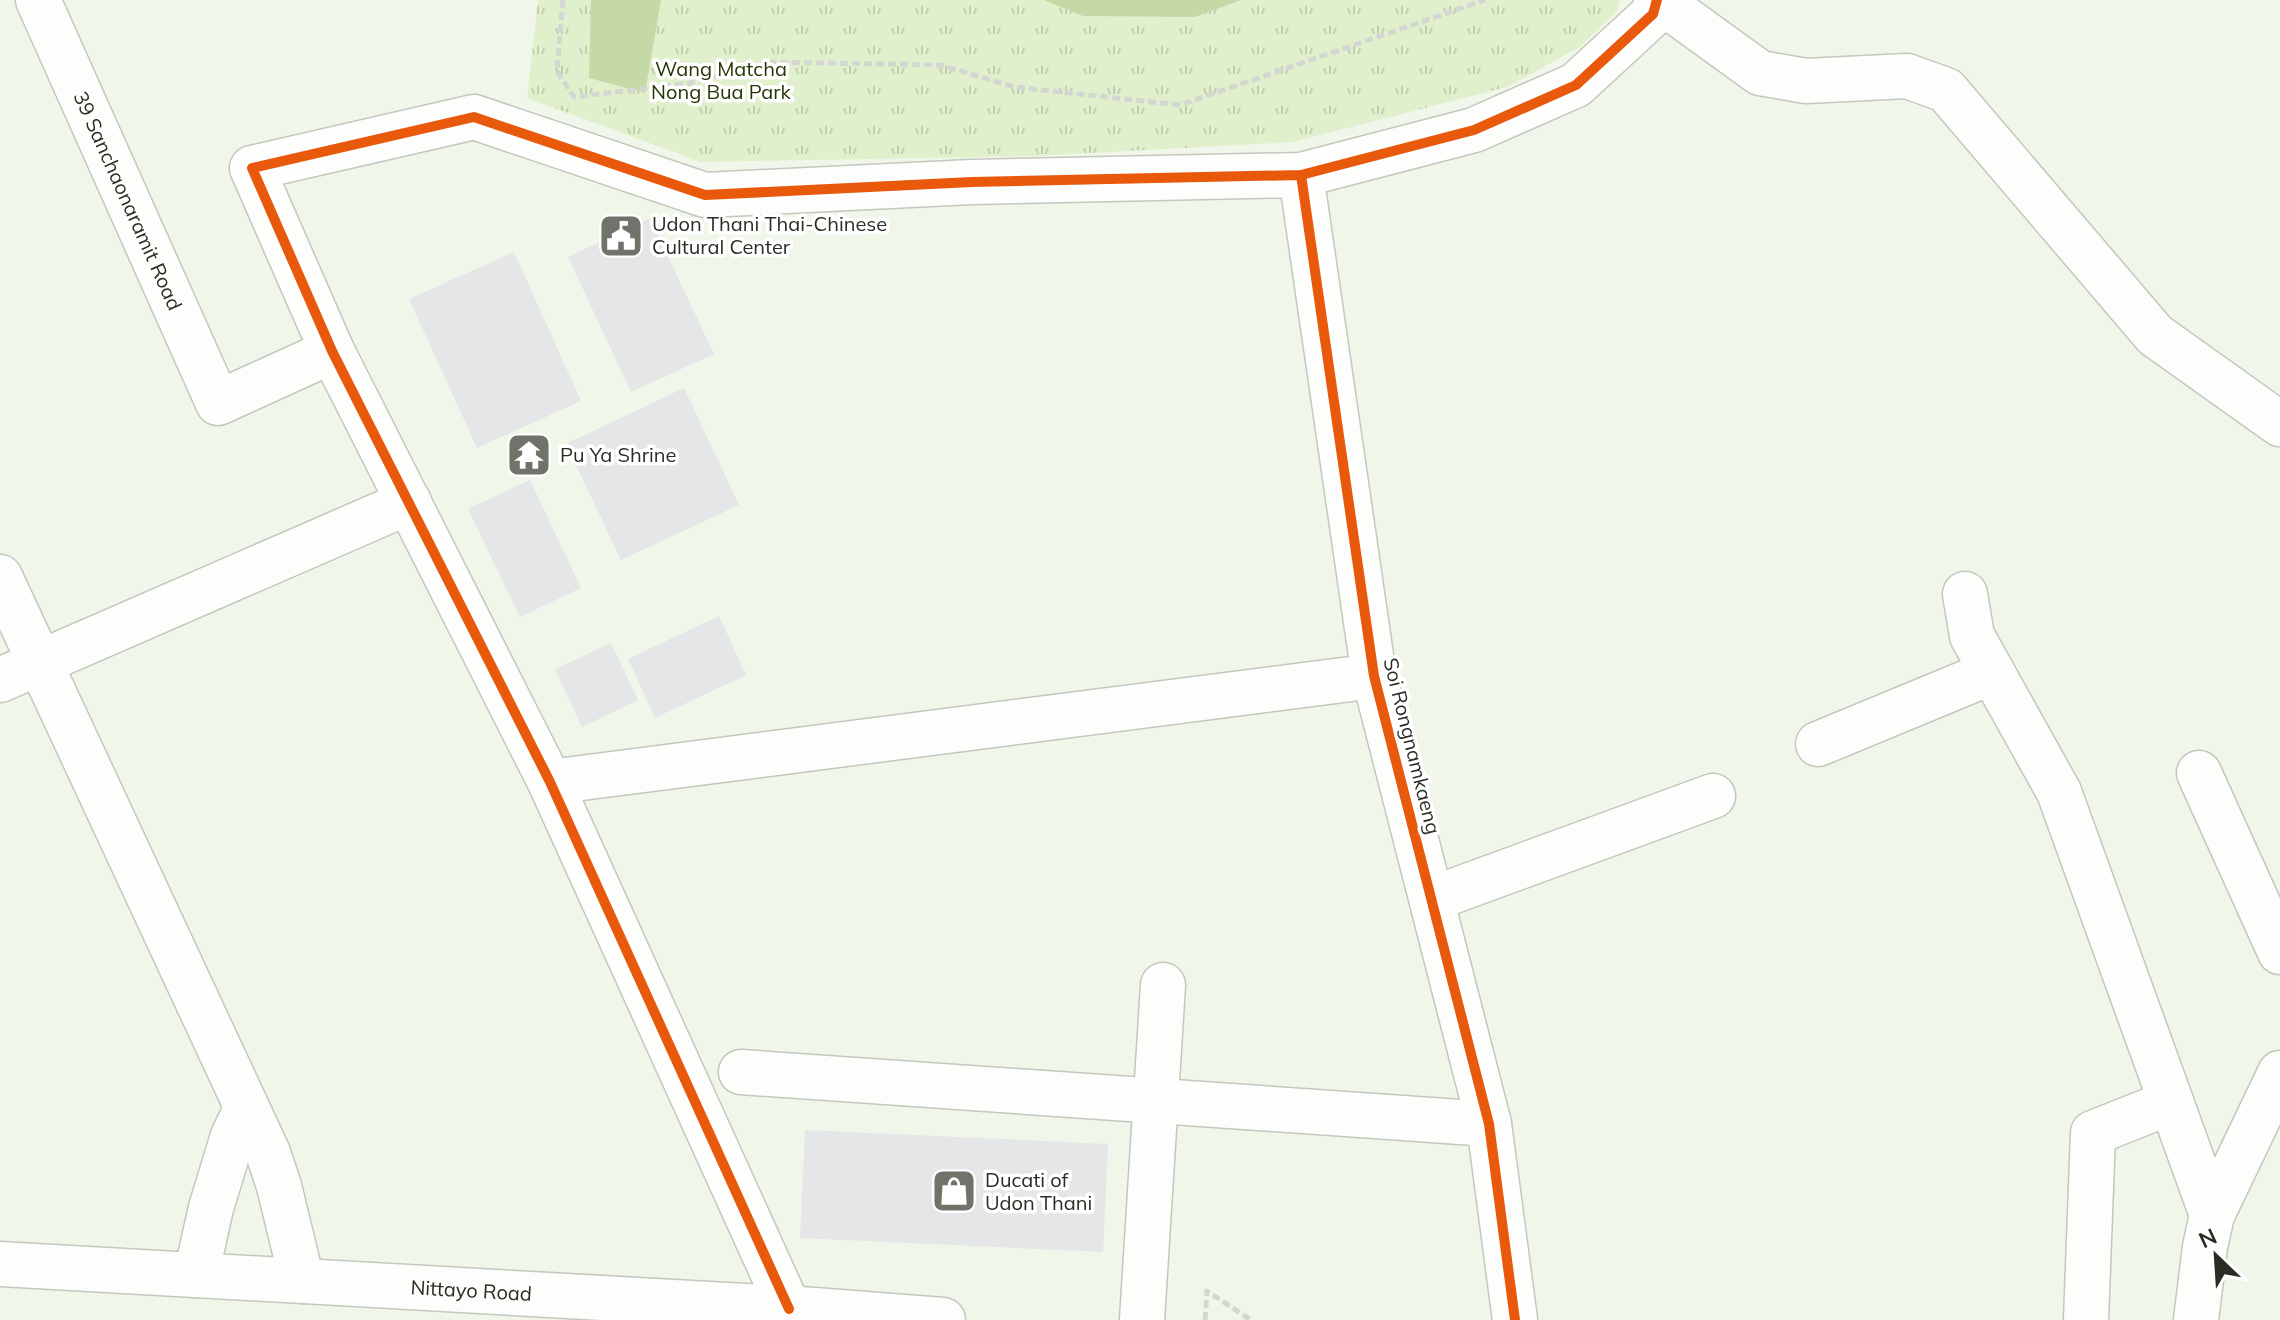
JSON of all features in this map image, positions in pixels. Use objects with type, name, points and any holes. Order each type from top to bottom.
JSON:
[{"type":"street","name":"39 Sanchaonaramit Road","points":[[38,0],[218,403],[332,351]]},
{"type":"street","points":[[802,1310],[550,782],[332,351],[252,168],[474,117],[705,195],[972,182],[1301,175],[1474,130],[1576,85],[1653,14],[1658,0],[1760,73],[1806,81],[1907,76],[1946,90],[2155,335],[2280,424]]},
{"type":"street","name":"Soi Rongnamkaeng","points":[[1301,175],[1374,676],[1489,1124],[1515,1320]]},
{"type":"street","points":[[0,680],[409,502]]},
{"type":"street","points":[[0,577],[268,1153],[302,1281]]},
{"type":"street","points":[[1965,594],[1972,636],[2059,792],[2212,1215]]},
{"type":"street","points":[[1818,744],[1992,672]]},
{"type":"street","points":[[550,782],[1374,676]]},
{"type":"street","points":[[2199,773],[2280,952]]},
{"type":"street","points":[[1432,899],[1713,796]]},
{"type":"street","points":[[1142,1320],[1163,985]]},
{"type":"street","points":[[741,1072],[1489,1124]]},
{"type":"street","points":[[2196,1320],[2212,1215],[2280,1073]]},
{"type":"street","points":[[2086,1320],[2093,1133],[2171,1102]]},
{"type":"street","points":[[196,1275],[211,1208],[233,1136],[246,1109]]},
{"type":"street","name":"Nittayo Road","points":[[0,1264],[943,1320]]},
{"type":"path","points":[[563,0],[557,71],[574,97],[690,83],[770,62],[940,65],[1015,87],[1180,105],[1485,0]]},
{"type":"path","points":[[1205,1320],[1207,1291],[1251,1320]]},
{"type":"green space","name":"Wang Matcha Nong Bua Park","points":[[538,0],[1620,0],[1617,11],[1580,47],[1507,87],[1293,142],[1035,156],[701,162],[527,98]]},
{"type":"shaded area","points":[[591,0],[661,0],[645,93],[589,78]]},
{"type":"shaded area","points":[[1044,0],[1241,0],[1195,17],[1083,16]]},
{"type":"building","points":[[650,218],[714,354],[631,392],[568,257]]},
{"type":"building","points":[[514,252],[581,401],[477,448],[409,299]]},
{"type":"building","points":[[684,388],[739,505],[621,560],[566,444]]},
{"type":"building","points":[[530,480],[581,588],[520,617],[468,509]]},
{"type":"building","points":[[719,616],[746,675],[655,718],[628,659]]},
{"type":"building","points":[[611,643],[638,700],[582,727],[555,669]]},
{"type":"building","name":"Ducati of Udon Thani","points":[[805,1130],[1108,1144],[1103,1252],[800,1238]]},
{"type":"cycle path","points":[[789,1309],[550,782],[332,351],[252,168],[474,117],[705,195],[972,182],[1301,175],[1474,130],[1576,85],[1653,14],[1657,0]]},
{"type":"cycle path","points":[[1301,175],[1374,676],[1489,1124],[1515,1320]]},
{"type":"place","name":"Udon Thani Thai-Chinese Cultural Center","points":[[621,236]]},
{"type":"place","name":"Pu Ya Shrine","points":[[529,455]]},
{"type":"place","name":"Ducati of Udon Thani","points":[[954,1191]]}]
